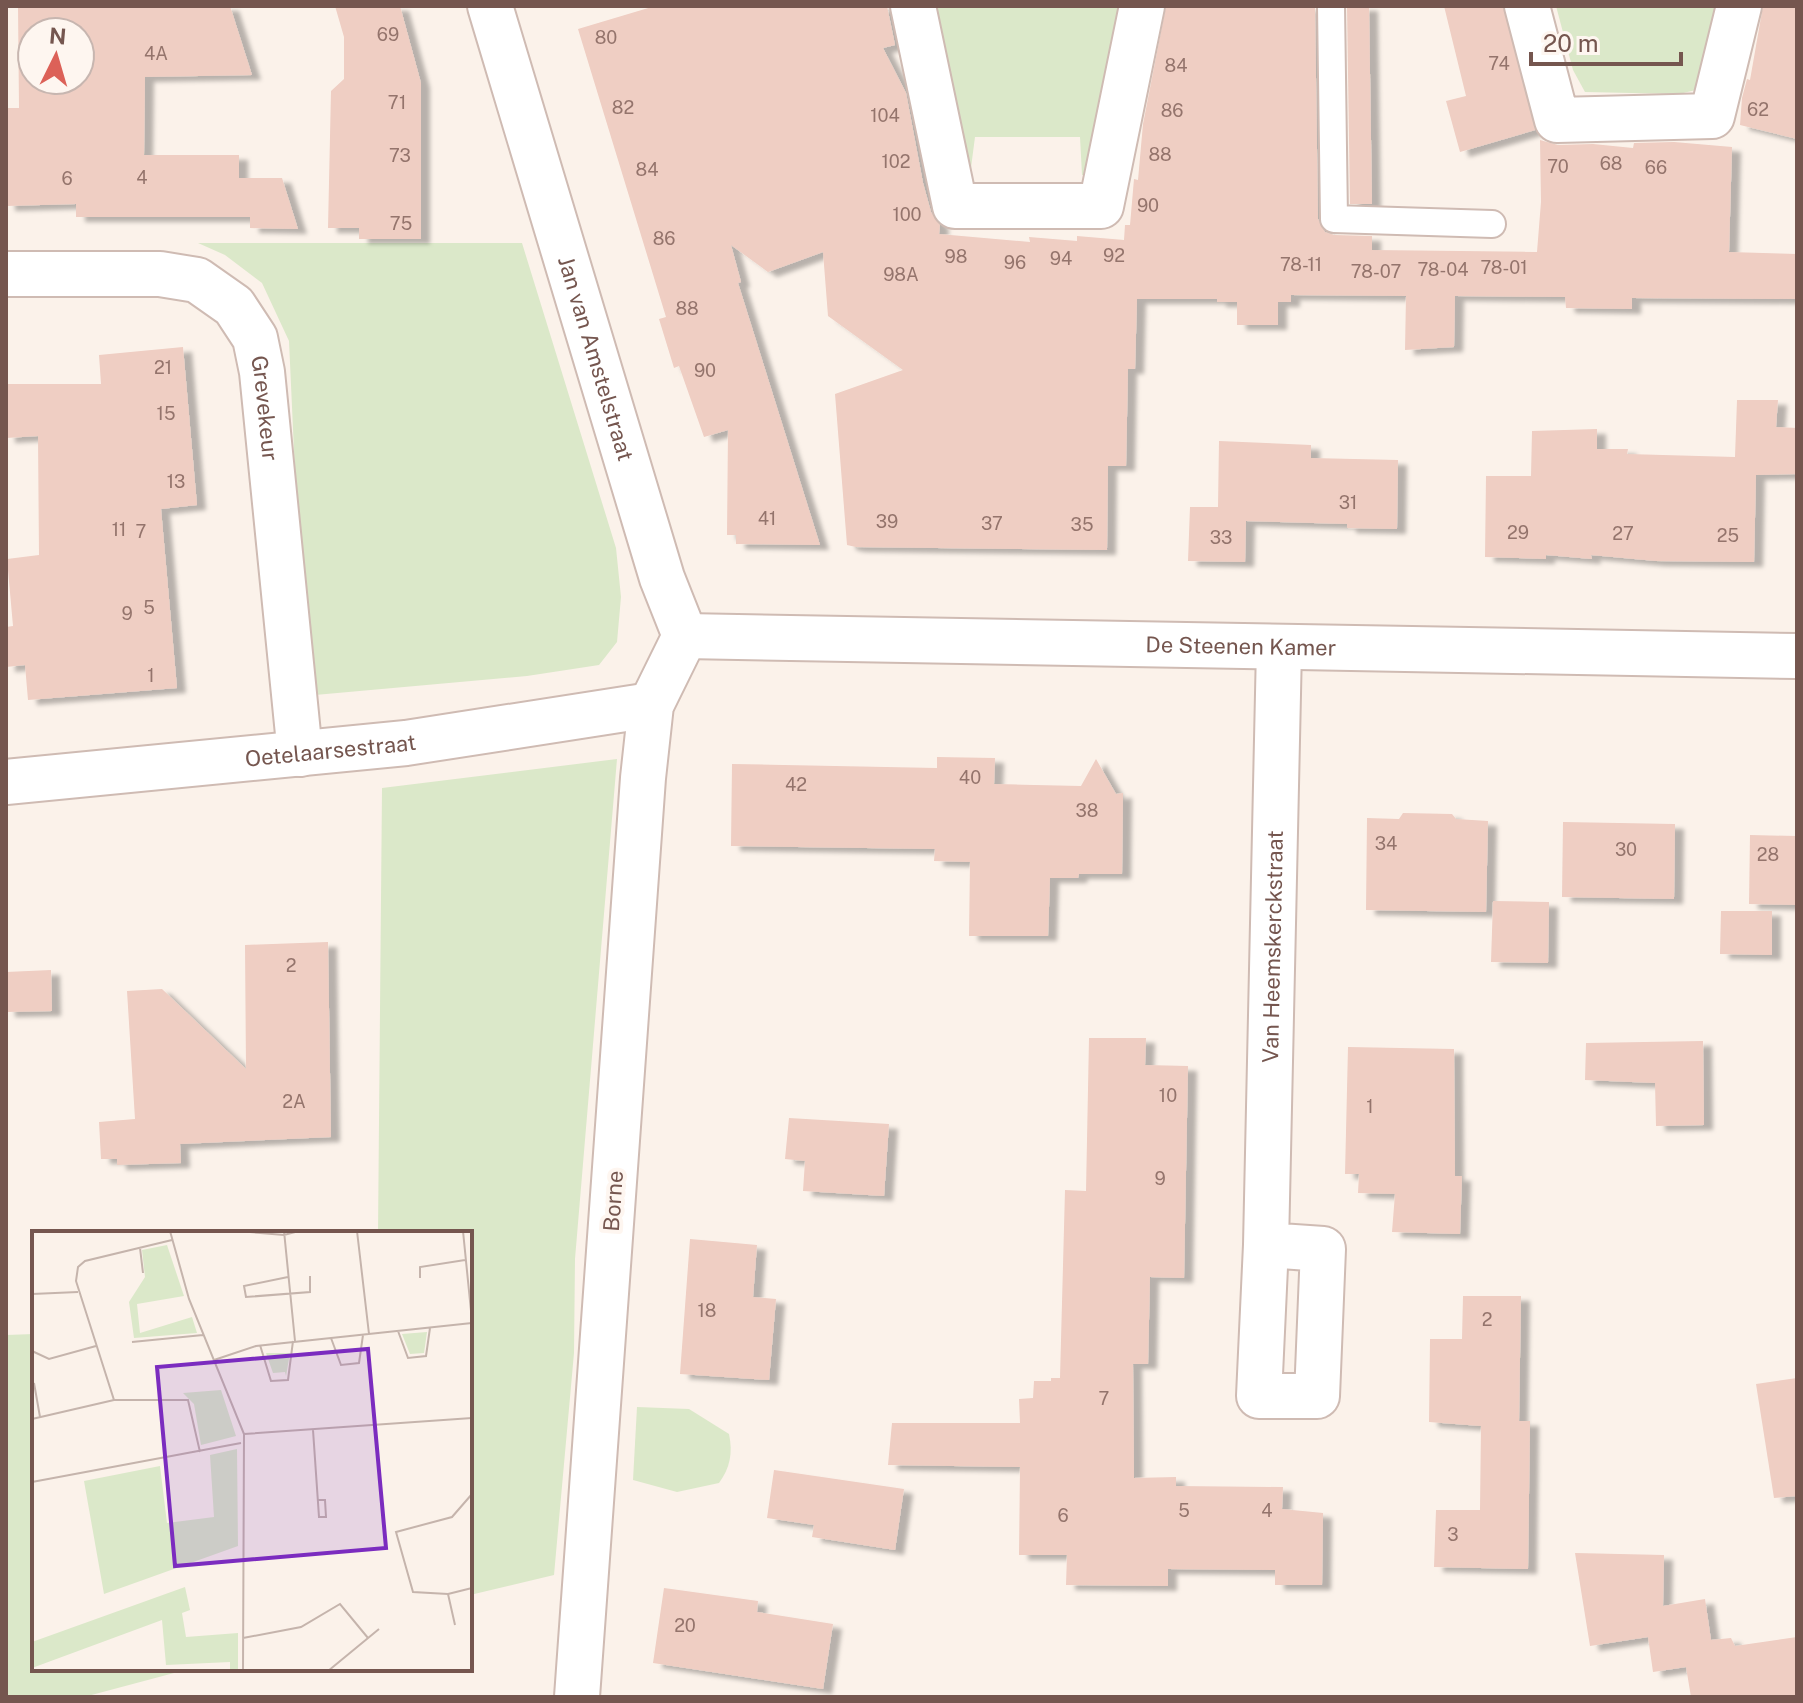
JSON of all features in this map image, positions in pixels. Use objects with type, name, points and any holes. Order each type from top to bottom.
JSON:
[{"type":"street","name":"Jan van Amstelstraat","points":[[490,6],[662,578],[685,636]]},
{"type":"street","points":[[913,6],[955,206],[1101,206],[1142,6]]},
{"type":"street","points":[[1527,6],[1557,120],[1712,116],[1739,6]]},
{"type":"street","name":"Grevekeur","points":[[6,274],[160,274],[197,280],[234,306],[255,338],[262,372],[300,754]]},
{"type":"street","name":"De Steenen Kamer","points":[[685,636],[1797,656]]},
{"type":"street","points":[[651,705],[685,636]]},
{"type":"street","name":"Van Heemskerckstraat","points":[[1266,1245],[1279,648]]},
{"type":"street","name":"Oetelaarsestraat","points":[[6,782],[406,743],[651,705]]},
{"type":"street","name":"Borne","points":[[577,1697],[643,778],[651,705]]},
{"type":"lane","points":[[1331,6],[1334,219],[1492,224]]},
{"type":"green space","points":[[922,6],[1130,6],[1098,175],[1082,175],[1080,137],[975,137],[969,183]]},
{"type":"green space","points":[[1556,6],[1719,6],[1700,89],[1679,94],[1585,92],[1573,70]]},
{"type":"green space","points":[[198,243],[522,243],[616,548],[621,597],[617,642],[599,665],[527,676],[315,695],[295,473],[289,341],[262,283],[225,255]]},
{"type":"green space","points":[[617,759],[575,1259],[574,1353],[554,1575],[472,1595],[472,1231],[378,1231],[382,788]]},
{"type":"green space","points":[[32,1334],[32,1671],[182,1671],[84,1697],[6,1697],[6,1335]]},
{"type":"green space","points":[[637,1407],[689,1409],[729,1434],[730,1460],[719,1483],[677,1492],[633,1480]]},
{"type":"building","points":[[18,6],[230,6],[252,75],[145,77],[144,155],[239,155],[239,178],[282,178],[298,229],[250,228],[250,217],[76,217],[76,204],[6,206],[6,108],[19,108],[19,96],[96,96],[96,16],[18,16]]},
{"type":"building","points":[[335,6],[400,6],[421,83],[421,239],[359,239],[359,228],[328,228],[331,91],[344,79],[344,37]]},
{"type":"building","points":[[655,6],[887,6],[895,45],[883,48],[906,93],[923,183],[931,212],[940,225],[939,234],[1030,242],[1029,237],[1077,241],[1077,236],[1124,240],[1125,225],[1130,225],[1143,124],[1166,6],[1315,6],[1318,219],[1325,232],[1372,236],[1372,250],[1537,252],[1541,202],[1540,140],[1558,145],[1633,148],[1634,143],[1674,142],[1732,147],[1729,252],[1797,254],[1797,299],[1632,298],[1632,309],[1566,308],[1565,297],[1455,296],[1454,347],[1405,350],[1406,296],[1291,295],[1291,302],[1278,302],[1278,325],[1237,325],[1237,302],[1137,299],[1135,369],[1128,369],[1126,466],[1108,466],[1107,550],[856,547],[847,545],[835,394],[903,370],[828,316],[823,252],[768,272],[731,245],[741,282],[738,283],[820,545],[736,544],[736,535],[727,535],[728,430],[704,437],[679,366],[674,368],[659,319],[666,317],[578,29]]},
{"type":"building","points":[[1347,6],[1369,6],[1372,204],[1350,204]]},
{"type":"building","points":[[1444,6],[1503,6],[1535,130],[1460,152],[1446,101],[1466,96]]},
{"type":"building","points":[[1763,6],[1797,6],[1797,139],[1740,125],[1742,98],[1747,79],[1750,80]]},
{"type":"building","points":[[183,347],[197,505],[161,509],[177,688],[28,700],[25,665],[6,667],[6,627],[13,626],[7,559],[39,555],[38,436],[6,438],[6,384],[101,384],[99,355]]},
{"type":"building","points":[[1737,400],[1778,400],[1776,427],[1797,428],[1797,474],[1756,475],[1754,562],[1656,561],[1591,555],[1592,559],[1546,555],[1546,559],[1485,557],[1486,476],[1531,476],[1532,431],[1597,429],[1597,449],[1628,449],[1627,454],[1735,457]]},
{"type":"building","points":[[1219,441],[1311,445],[1311,458],[1398,460],[1397,529],[1246,521],[1245,562],[1188,561],[1190,507],[1218,507]]},
{"type":"building","points":[[937,757],[995,758],[994,784],[1081,786],[1096,759],[1116,794],[1123,793],[1122,874],[1050,878],[1048,936],[969,936],[970,862],[934,861],[935,849],[731,846],[732,764],[937,768]]},
{"type":"building","points":[[1403,813],[1452,814],[1456,819],[1488,821],[1486,912],[1366,910],[1367,818],[1399,819]]},
{"type":"building","points":[[1563,822],[1675,824],[1674,899],[1562,897]]},
{"type":"building","points":[[1750,835],[1797,836],[1797,905],[1749,904]]},
{"type":"building","points":[[1493,901],[1549,902],[1548,963],[1491,962]]},
{"type":"building","points":[[1721,911],[1772,911],[1772,955],[1720,954]]},
{"type":"building","points":[[328,942],[331,1137],[180,1144],[181,1163],[117,1165],[117,1159],[101,1159],[99,1122],[135,1119],[127,991],[162,989],[246,1069],[245,945]]},
{"type":"building","points":[[51,970],[52,1011],[6,1012],[6,972]]},
{"type":"building","points":[[1089,1038],[1146,1038],[1145,1065],[1188,1066],[1184,1278],[1150,1277],[1148,1364],[1133,1364],[1134,1478],[1176,1477],[1176,1486],[1283,1487],[1282,1509],[1323,1513],[1322,1585],[1275,1585],[1275,1570],[1168,1569],[1168,1586],[1066,1585],[1067,1555],[1019,1555],[1020,1467],[888,1465],[892,1423],[1020,1423],[1019,1399],[1033,1398],[1034,1381],[1060,1378],[1065,1190],[1086,1191]]},
{"type":"building","points":[[1703,1041],[1704,1125],[1656,1126],[1655,1083],[1585,1080],[1586,1043]]},
{"type":"building","points":[[1348,1047],[1454,1049],[1455,1176],[1462,1176],[1460,1234],[1392,1232],[1395,1194],[1358,1193],[1359,1174],[1345,1174]]},
{"type":"building","points":[[789,1118],[889,1124],[884,1196],[803,1191],[805,1161],[785,1159]]},
{"type":"building","points":[[690,1239],[757,1245],[753,1297],[776,1299],[769,1380],[680,1374]]},
{"type":"building","points":[[1463,1296],[1521,1296],[1519,1421],[1530,1421],[1528,1569],[1434,1567],[1436,1510],[1480,1510],[1481,1426],[1429,1422],[1430,1339],[1462,1339]]},
{"type":"building","points":[[1797,1378],[1797,1496],[1774,1498],[1756,1384]]},
{"type":"building","points":[[774,1470],[904,1489],[895,1550],[812,1537],[814,1525],[767,1518]]},
{"type":"building","points":[[1575,1553],[1664,1555],[1663,1606],[1705,1599],[1711,1640],[1731,1638],[1735,1646],[1797,1637],[1797,1697],[1691,1697],[1686,1667],[1653,1672],[1648,1637],[1590,1646]]},
{"type":"building","points":[[664,1588],[758,1601],[757,1612],[833,1624],[823,1689],[653,1663]]}]
